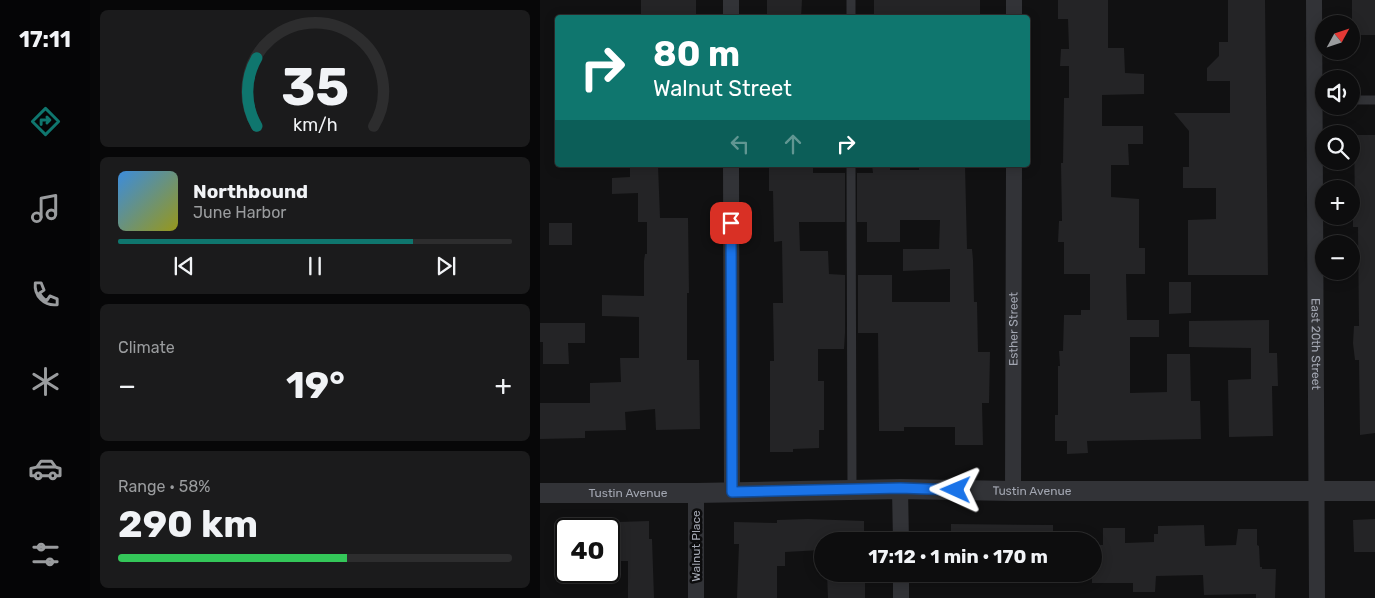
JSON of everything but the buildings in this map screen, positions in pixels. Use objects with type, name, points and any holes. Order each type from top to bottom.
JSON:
[{"type":"street","points":[[730,0],[730,15]]},
{"type":"street","points":[[1014,0],[1014,15]]},
{"type":"street","name":"East 20th Street","points":[[1314,0],[1317,70]]},
{"type":"street","name":"East 20th Street","points":[[1317,598],[1319,115]]},
{"type":"street","points":[[731,167],[732,492]]},
{"type":"street","name":"Esther Street","points":[[1013,491],[1014,167]]},
{"type":"street","points":[[900,488],[901,532]]},
{"type":"street","name":"Tustin Avenue","points":[[540,493],[696,493],[900,488],[1013,491],[1375,491]]},
{"type":"street","name":"Walnut Place","points":[[696,493],[696,598]]},
{"type":"street","points":[[901,582],[901,598]]},
{"type":"lane","points":[[851,0],[851,15]]},
{"type":"lane","points":[[1360,100],[1375,100]]},
{"type":"lane","points":[[851,167],[852,490]]},
{"type":"route","points":[[731,223],[732,492],[900,488],[956,490]]}]
